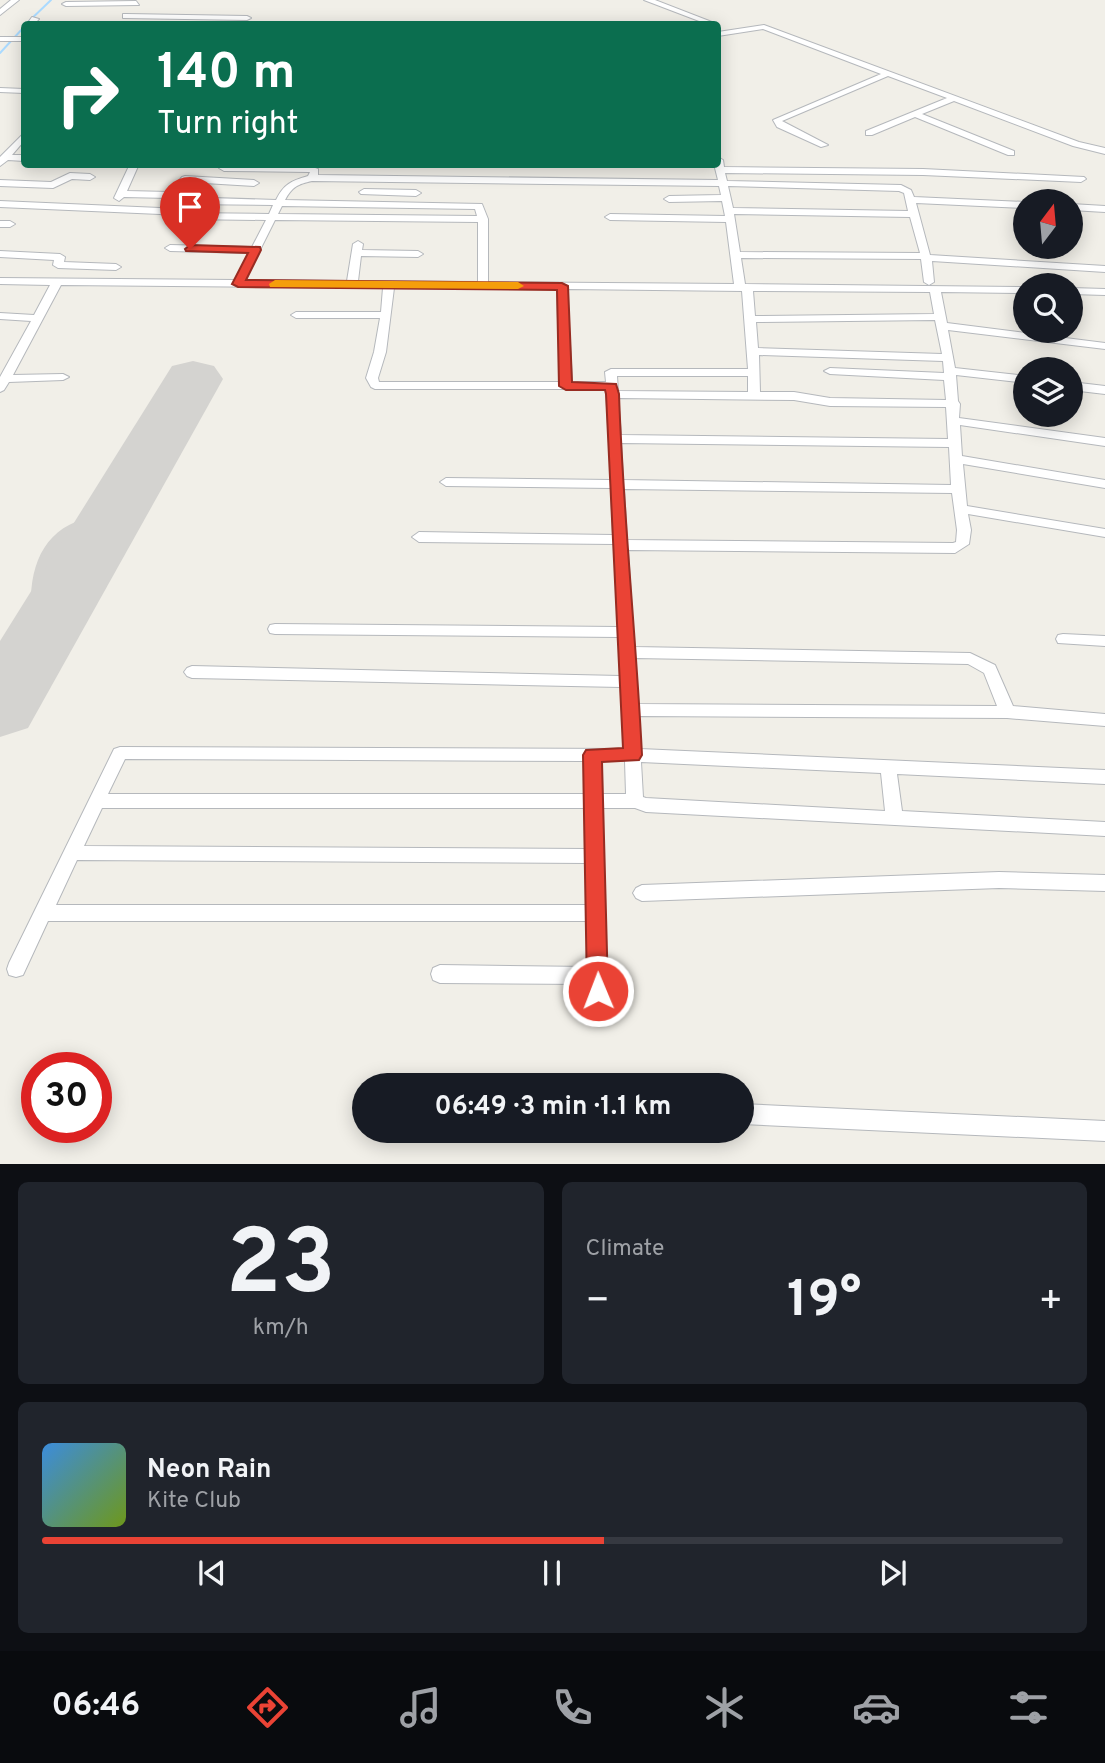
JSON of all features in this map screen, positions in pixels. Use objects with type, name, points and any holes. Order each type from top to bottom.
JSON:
[{"type":"street","points":[[0,13],[15,0]]},
{"type":"street","points":[[648,0],[696,21]]},
{"type":"street","points":[[66,4],[137,2]]},
{"type":"street","points":[[122,21],[137,2]]},
{"type":"street","points":[[126,16],[244,16]]},
{"type":"street","points":[[721,30],[764,27],[1076,144],[1105,152]]},
{"type":"street","points":[[0,39],[17,39]]},
{"type":"street","points":[[824,145],[780,125],[777,120],[889,73]]},
{"type":"street","points":[[0,90],[21,91]]},
{"type":"street","points":[[869,133],[955,98]]},
{"type":"street","points":[[916,116],[1011,153]]},
{"type":"street","points":[[6,157],[21,140]]},
{"type":"street","points":[[721,165],[1080,179]]},
{"type":"street","points":[[113,209],[133,168]]},
{"type":"street","points":[[224,168],[310,169],[315,171],[312,178]]},
{"type":"street","points":[[720,168],[750,319],[754,397]]},
{"type":"street","points":[[0,183],[53,185],[70,176],[90,177]]},
{"type":"street","points":[[238,284],[288,185],[312,178],[723,184],[901,188],[908,191],[926,257],[948,358],[954,404],[958,489],[962,509],[962,544],[955,548],[419,537]]},
{"type":"street","points":[[172,195],[185,179],[254,183]]},
{"type":"street","points":[[364,192],[416,192]]},
{"type":"street","points":[[390,205],[397,192]]},
{"type":"street","points":[[121,194],[172,195],[177,200],[185,201],[279,204],[475,205],[481,208],[483,285]]},
{"type":"street","points":[[669,199],[726,198]]},
{"type":"street","points":[[910,200],[1013,204]]},
{"type":"street","points":[[0,204],[166,211],[185,216],[482,219]]},
{"type":"street","points":[[356,218],[362,205]]},
{"type":"street","points":[[1083,208],[1105,209]]},
{"type":"street","points":[[610,216],[914,214]]},
{"type":"street","points":[[170,248],[256,250]]},
{"type":"street","points":[[352,285],[358,248],[418,254]]},
{"type":"street","points":[[0,254],[60,257],[38,318],[2,384]]},
{"type":"street","points":[[735,255],[926,257],[1105,269]]},
{"type":"street","points":[[58,265],[116,267]]},
{"type":"street","points":[[0,281],[743,288],[931,286],[1013,289]]},
{"type":"street","points":[[389,285],[380,352],[372,378],[375,385],[566,386],[754,397],[954,404]]},
{"type":"street","points":[[562,286],[566,386]]},
{"type":"street","points":[[1083,291],[1105,292]]},
{"type":"street","points":[[296,315],[386,315]]},
{"type":"street","points":[[0,316],[38,318]]},
{"type":"street","points":[[750,319],[941,321],[1105,346]]},
{"type":"street","points":[[753,351],[948,358]]},
{"type":"street","points":[[830,371],[950,374],[1013,379]]},
{"type":"street","points":[[635,801],[631,709],[620,681],[628,652],[614,541],[614,439],[607,388],[611,372],[752,373]]},
{"type":"street","points":[[2,384],[63,377]]},
{"type":"street","points":[[1083,387],[1105,390]]},
{"type":"street","points":[[954,421],[1105,442]]},
{"type":"street","points":[[614,439],[955,443]]},
{"type":"street","points":[[957,459],[1105,484]]},
{"type":"street","points":[[446,482],[958,489]]},
{"type":"street","points":[[962,509],[1105,533]]},
{"type":"street","points":[[275,629],[627,632]]},
{"type":"street","points":[[1063,639],[1105,641]]},
{"type":"street","points":[[628,652],[970,659],[990,669],[1007,712]]},
{"type":"street","points":[[192,672],[620,681]]},
{"type":"street","points":[[631,709],[1007,712],[1105,720]]},
{"type":"street","points":[[16,969],[120,753],[632,755],[1105,777]]},
{"type":"street","points":[[593,755],[598,1005]]},
{"type":"street","points":[[888,766],[894,817]]},
{"type":"street","points":[[96,801],[635,801],[646,805],[1105,829]]},
{"type":"street","points":[[73,853],[595,856]]},
{"type":"street","points":[[642,893],[999,880],[1105,883]]},
{"type":"street","points":[[42,913],[596,913]]},
{"type":"street","points":[[440,974],[597,976]]},
{"type":"street","points":[[754,1115],[1105,1130]]},
{"type":"waterway","points":[[29,21],[51,0]]},
{"type":"waterway","points":[[0,53],[21,30]]},
{"type":"taxiway","points":[[46,630],[46,582],[50,565],[59,547],[82,528],[102,527],[104,531]]},
{"type":"runway","points":[[0,707],[193,379]]},
{"type":"slow traffic","points":[[275,284],[518,286]]},
{"type":"route","points":[[190,249],[256,250],[238,284],[562,286],[566,386],[611,386],[613,394],[615,466],[628,652],[632,755],[593,755],[598,991]]}]
